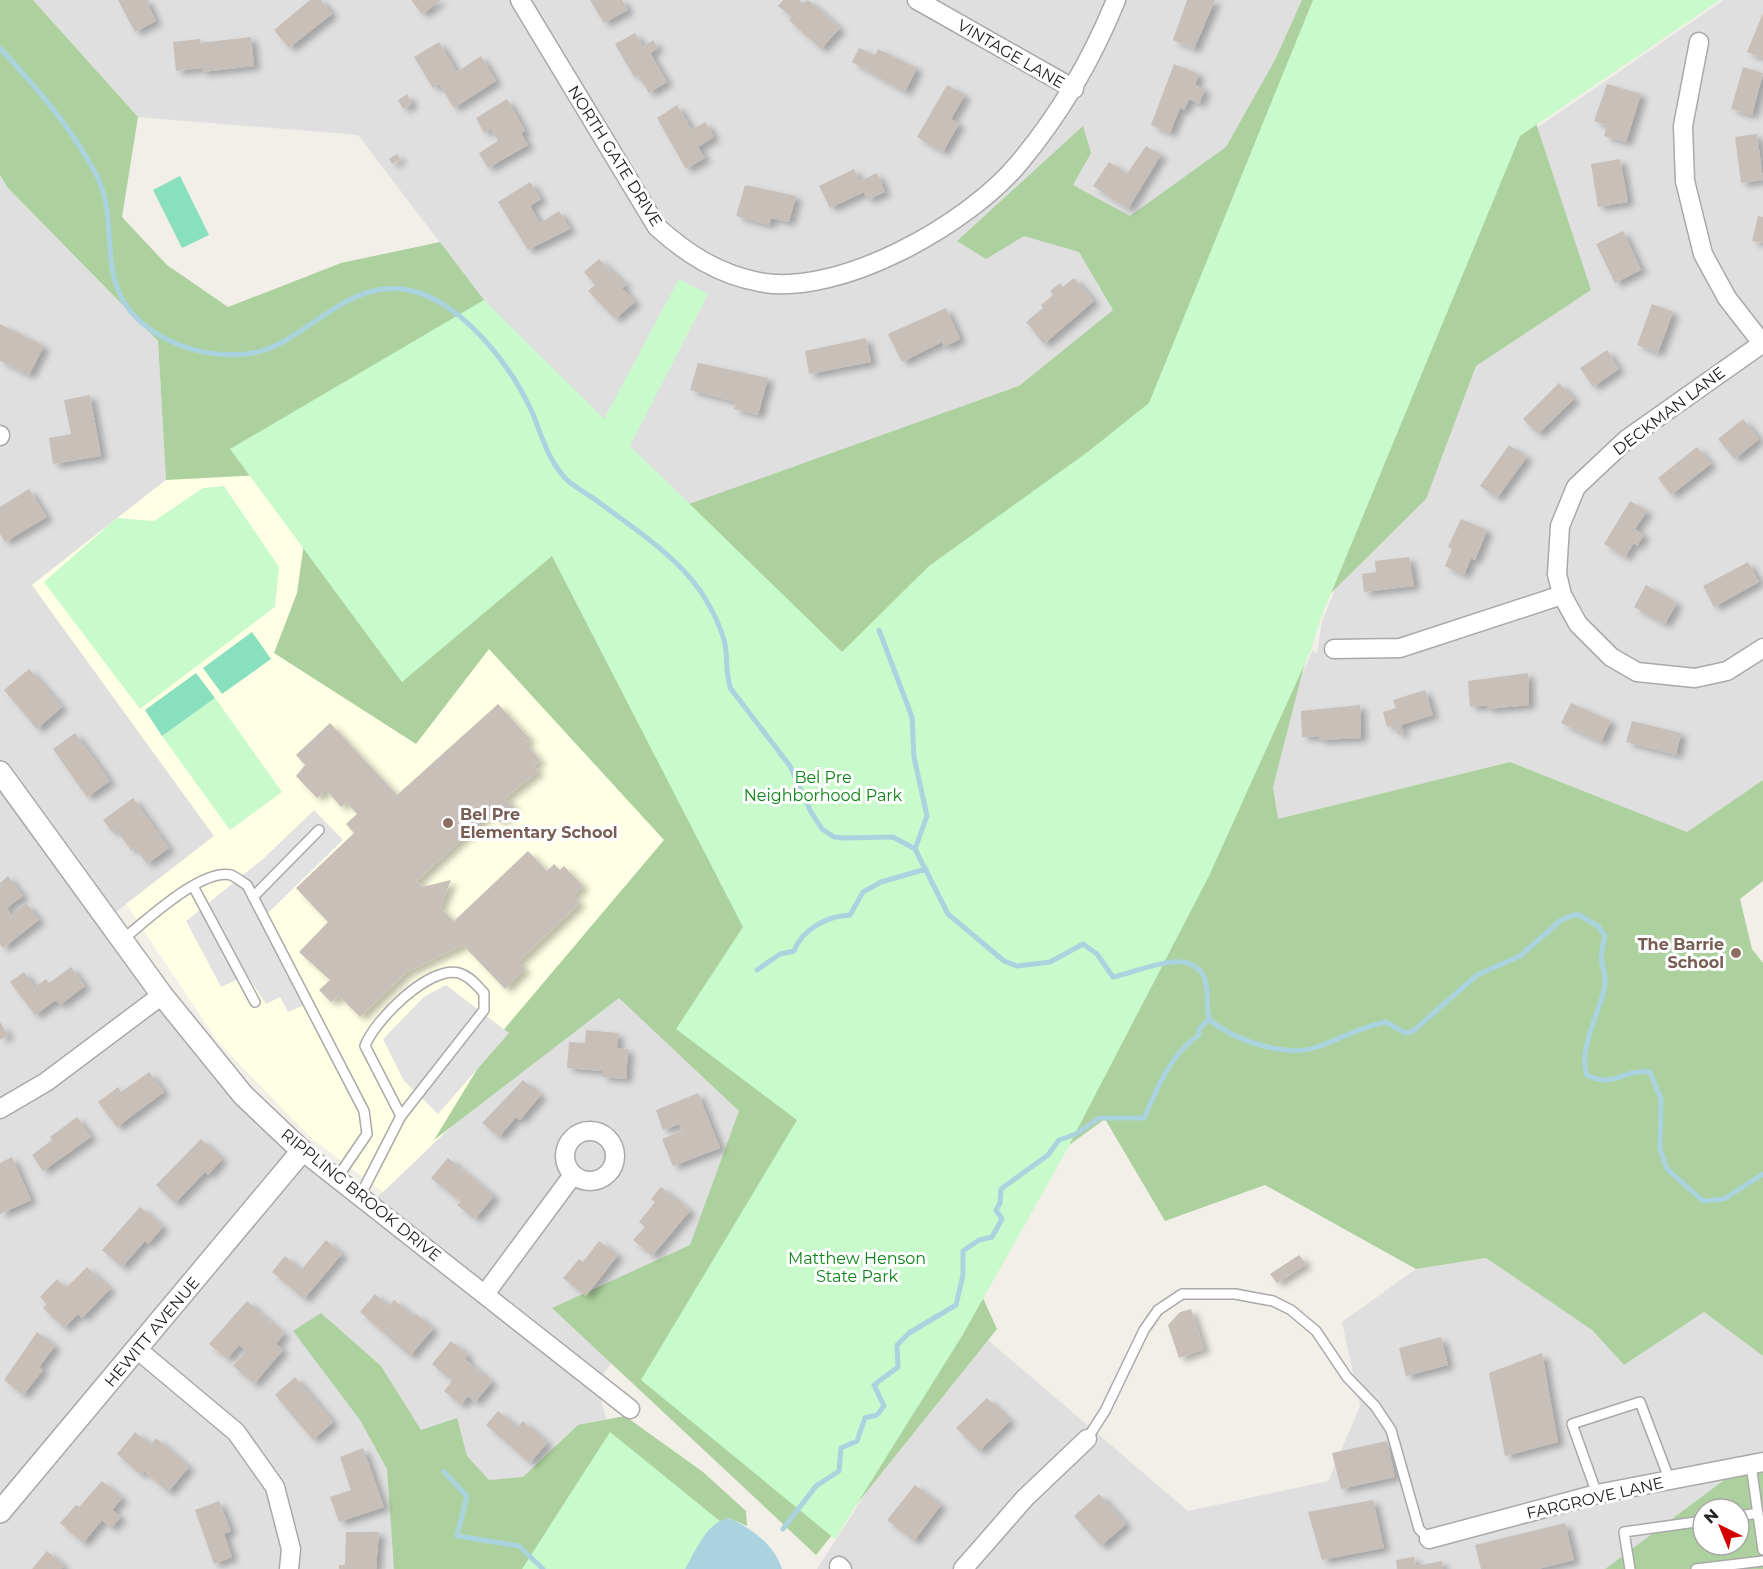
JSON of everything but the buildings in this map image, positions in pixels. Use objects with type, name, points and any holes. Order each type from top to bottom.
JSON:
[{"type":"street","name":"NORTH GATE DRIVE","points":[[520,0],[657,227],[685,252],[715,268],[760,282],[793,283],[835,276],[891,256],[968,212],[1018,165],[1074,89],[1116,0]]},
{"type":"street","name":"VINTAGE LANE","points":[[917,0],[1074,89]]},
{"type":"street","points":[[1699,42],[1683,126],[1685,181],[1703,254],[1727,298],[1762,343]]},
{"type":"street","name":"DECKMAN LANE","points":[[1762,343],[1627,439],[1576,487],[1560,526],[1557,574],[1562,595],[1578,624],[1611,657],[1637,672],[1695,678],[1727,670],[1763,648]]},
{"type":"street","points":[[1334,649],[1400,648],[1562,595]]},
{"type":"street","name":"RIPPLING BROOK DRIVE","points":[[0,772],[162,995],[243,1095],[302,1151],[630,1409]]},
{"type":"street","points":[[0,1109],[46,1083],[162,995]]},
{"type":"street","name":"HEWITT AVENUE","points":[[0,1512],[138,1350],[302,1151]]},
{"type":"street","points":[[485,1294],[573,1175]]},
{"type":"street","points":[[138,1350],[236,1432],[275,1486],[291,1549],[289,1569]]},
{"type":"street","points":[[963,1569],[1025,1497],[1087,1439]]},
{"type":"street","name":"FARGROVE LANE","points":[[1429,1539],[1597,1494],[1757,1464]]},
{"type":"lane","points":[[253,897],[319,830]]},
{"type":"lane","points":[[122,940],[193,886],[212,876],[232,875],[247,885],[364,1111],[367,1134],[337,1178]]},
{"type":"lane","points":[[193,886],[255,1002]]},
{"type":"lane","points":[[360,1196],[401,1116],[484,1010],[484,993],[472,980],[458,972],[438,975],[418,985],[370,1031],[365,1046],[401,1116]]},
{"type":"lane","points":[[1087,1439],[1105,1412],[1144,1330],[1158,1310],[1182,1294],[1235,1294],[1273,1301],[1291,1310],[1316,1331],[1347,1377],[1375,1406],[1391,1431],[1419,1529],[1429,1539]]},
{"type":"lane","points":[[1597,1494],[1572,1424],[1640,1402],[1670,1481]]},
{"type":"lane","points":[[1757,1464],[1758,1513],[1763,1550]]},
{"type":"lane","points":[[1751,1514],[1758,1513]]},
{"type":"lane","points":[[1630,1569],[1624,1532],[1691,1523]]},
{"type":"lane","points":[[1696,1569],[1763,1561]]},
{"type":"shaded area","points":[[33,0],[1325,0],[1144,378],[661,514],[528,358],[358,135],[138,117]]},
{"type":"shaded area","points":[[1724,0],[1763,0],[1763,780],[1687,832],[1510,762],[1232,831],[1313,650],[1317,654],[1322,621],[1522,138]]},
{"type":"shaded area","points":[[0,175],[8,188],[158,341],[166,480],[32,585],[214,836],[107,919],[243,1095],[371,1204],[434,1140],[611,973],[799,1122],[596,1383],[610,1432],[522,1569],[0,1569]]},
{"type":"shaded area","name":"Bel Pre Elementary School","points":[[232,451],[554,557],[745,929],[611,974],[383,1192],[312,1139],[217,1041],[126,904],[214,836],[32,585],[166,480]]},
{"type":"shaded area","points":[[314,810],[343,840],[260,921],[305,1005],[288,1012],[280,997],[266,1004],[247,975],[221,987],[186,921],[264,858]]},
{"type":"shaded area","points":[[446,985],[509,1033],[438,1114],[404,1081],[383,1039],[425,996]]},
{"type":"shaded area","points":[[1486,1258],[1592,1330],[1624,1365],[1704,1312],[1763,1356],[1763,1462],[1740,1468],[1701,1497],[1691,1497],[1691,1505],[1605,1569],[817,1569],[891,1454],[968,1323],[1188,1511],[1328,1481],[1360,1406],[1342,1322],[1416,1269]]},
{"type":"green space","name":"Bel Pre Neighborhood Park","points":[[0,0],[33,0],[138,117],[122,217],[167,265],[228,307],[341,263],[440,242],[528,358],[661,514],[1019,386],[1113,310],[1079,252],[1024,236],[986,259],[957,241],[1083,126],[1091,153],[1073,185],[1130,216],[1226,147],[1275,60],[1302,0],[1706,0],[1533,114],[1591,290],[1476,366],[1426,499],[1320,604],[1273,787],[1278,819],[1510,762],[1687,832],[1763,780],[1763,881],[1740,899],[1752,949],[1763,963],[1763,1356],[1704,1312],[1624,1365],[1592,1330],[1486,1258],[1416,1269],[1265,1185],[1165,1221],[1105,1119],[1040,1166],[972,1274],[997,1329],[816,1555],[552,1308],[690,1245],[739,1111],[619,998],[434,1140],[495,1040],[664,840],[489,649],[416,744],[274,653],[297,593],[304,543],[278,474],[166,480],[158,341],[8,188],[0,175]]},
{"type":"green space","name":"Matthew Henson State Park","points":[[1313,0],[1720,0],[1520,136],[1320,620],[1311,650],[1209,876],[1064,1155],[962,1336],[835,1539],[641,1380],[797,1120],[676,1029],[743,927],[552,556],[402,682],[230,449],[484,300],[604,419],[679,279],[708,294],[630,446],[842,652],[929,566],[1089,451],[1149,403]]},
{"type":"green space","points":[[180,176],[209,235],[182,248],[153,190]]},
{"type":"green space","points":[[224,486],[279,567],[275,607],[140,709],[44,582],[117,518],[154,521],[203,488]]},
{"type":"green space","points":[[252,632],[271,659],[222,694],[203,668]]},
{"type":"green space","points":[[196,673],[215,698],[162,736],[145,710]]},
{"type":"green space","points":[[215,698],[282,792],[230,830],[162,736]]},
{"type":"green space","points":[[321,1313],[381,1366],[421,1430],[457,1418],[467,1456],[489,1480],[523,1477],[578,1425],[625,1416],[703,1472],[746,1511],[747,1526],[729,1518],[706,1569],[394,1569],[387,1469],[360,1420],[293,1331]]},
{"type":"green space","points":[[610,1432],[779,1569],[522,1569]]},
{"type":"green space","points":[[1763,1462],[1763,1569],[1605,1569],[1691,1505],[1691,1557],[1751,1557],[1751,1497],[1701,1497],[1740,1468]]},
{"type":"water","points":[[729,1518],[761,1538],[774,1552],[782,1569],[685,1569],[708,1531],[714,1525]]},
{"type":"waterway","points":[[0,48],[65,125],[97,176],[108,217],[114,278],[121,297],[134,315],[154,332],[198,351],[215,354],[248,354],[279,344],[353,298],[385,289],[403,289],[424,295],[444,305],[463,319],[496,354],[510,374],[532,412],[549,455],[565,478],[665,553],[701,592],[723,637],[731,689],[790,766],[811,812],[822,829],[834,837],[893,837],[915,849],[948,914],[1004,961],[1017,966],[1050,962],[1083,944],[1097,954],[1113,977],[1162,964],[1186,963],[1196,968],[1204,977],[1209,1019],[1219,1027],[1260,1045],[1275,1049],[1304,1050],[1386,1022],[1405,1033],[1413,1031],[1477,975],[1520,956],[1561,920],[1577,914],[1598,926],[1605,936],[1601,957],[1605,986],[1587,1044],[1585,1055],[1587,1075],[1604,1080],[1631,1073],[1650,1072],[1661,1099],[1660,1149],[1667,1169],[1703,1201],[1724,1199],[1763,1174]]},
{"type":"waterway","points":[[879,630],[912,717],[914,757],[927,816],[915,849]]},
{"type":"waterway","points":[[757,970],[780,954],[794,951],[803,936],[817,925],[833,918],[850,915],[863,892],[881,882],[926,869]]},
{"type":"waterway","points":[[783,1529],[816,1486],[839,1471],[841,1448],[857,1441],[865,1418],[877,1415],[884,1406],[874,1385],[898,1367],[897,1345],[909,1333],[956,1305],[963,1275],[963,1251],[979,1240],[992,1237],[1002,1219],[996,1210],[1000,1203],[1001,1189],[1048,1155],[1059,1140],[1076,1134],[1099,1118],[1144,1118],[1173,1061],[1189,1042],[1199,1035],[1199,1029],[1209,1019]]},
{"type":"waterway","points":[[444,1472],[467,1496],[457,1536],[519,1546],[543,1569]]},
{"type":"place","name":"Bel Pre Elementary School","points":[[448,823]]},
{"type":"place","name":"The Barrie School","points":[[1736,953]]}]
